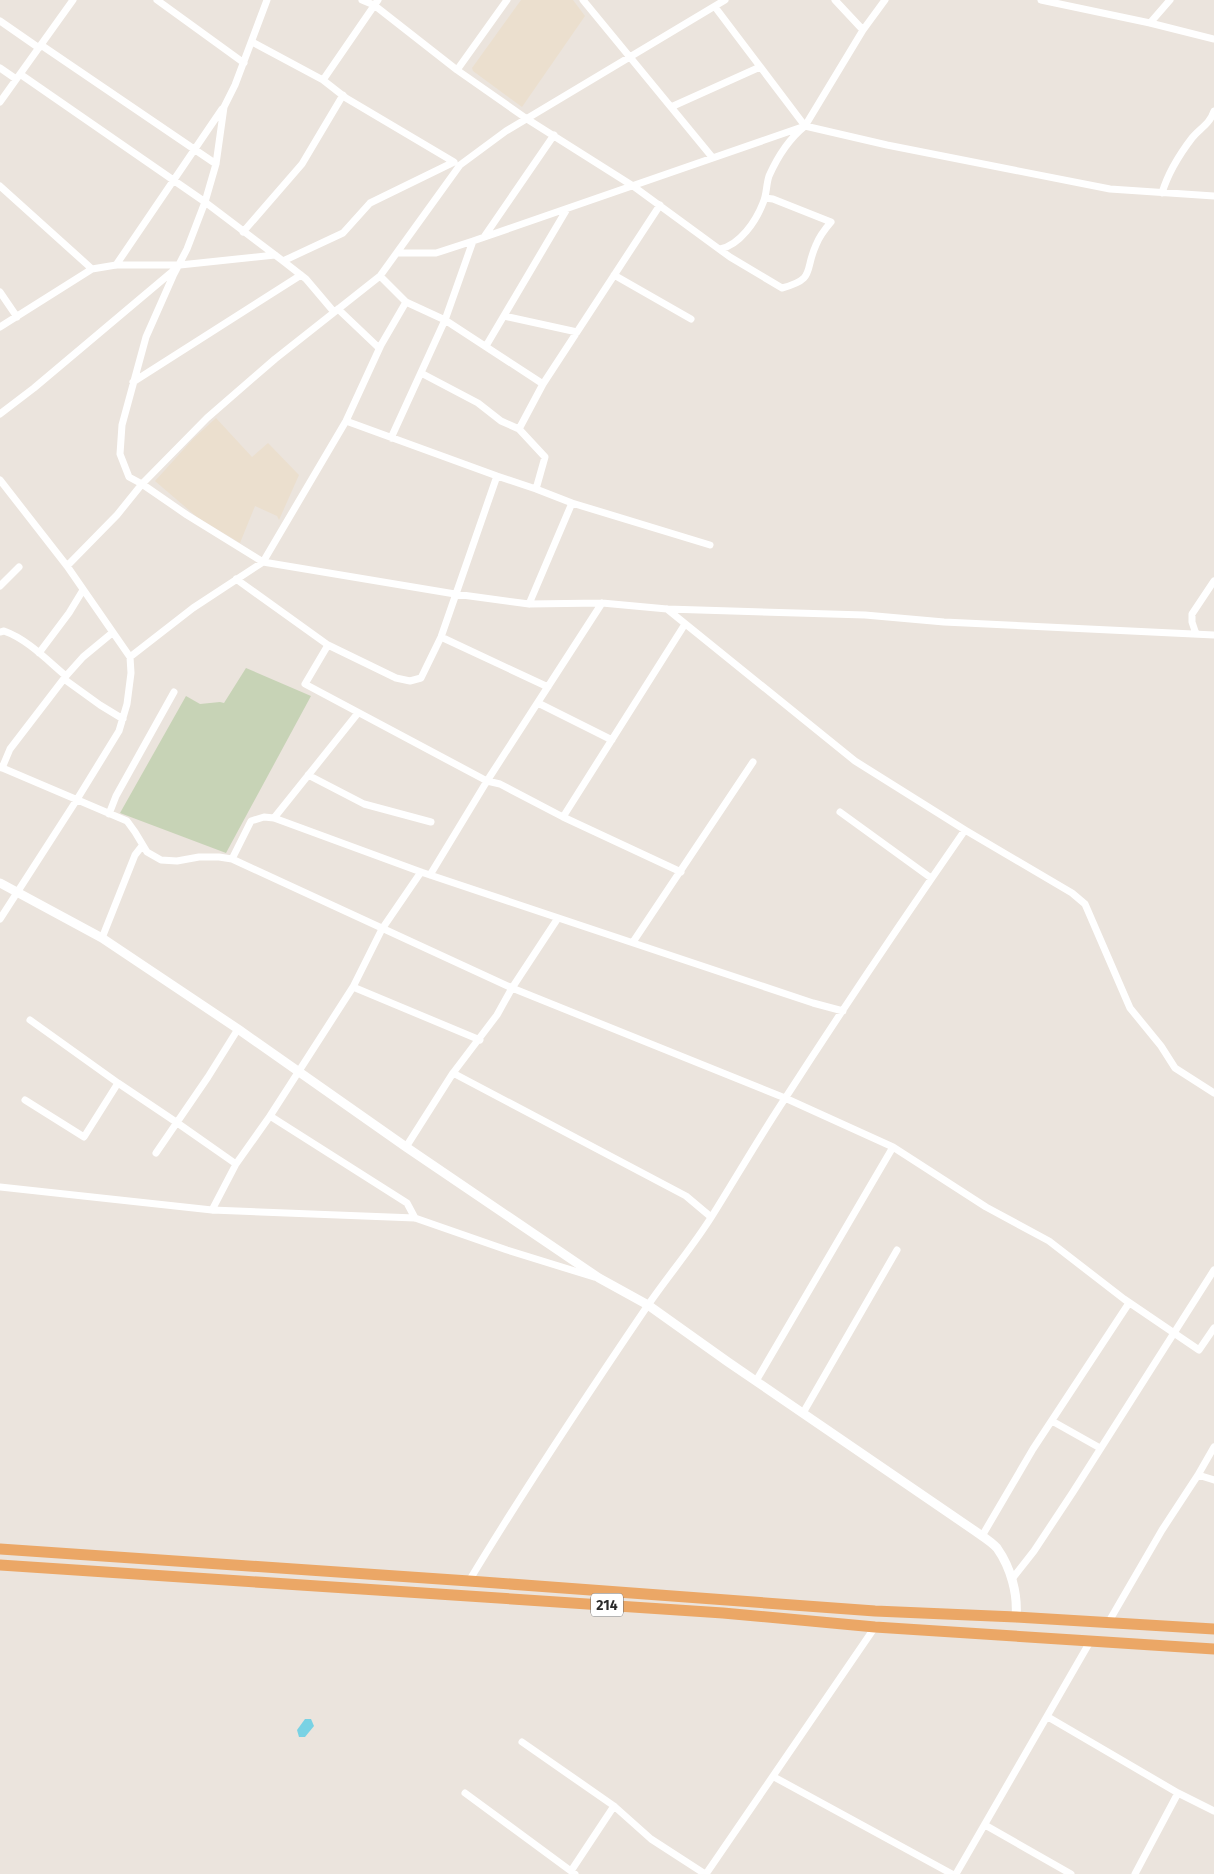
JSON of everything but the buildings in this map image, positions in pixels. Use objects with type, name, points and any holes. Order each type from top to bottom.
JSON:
[{"type":"highway","name":"214","points":[[0,1549],[875,1611],[999,1616],[1214,1629]]},
{"type":"highway","name":"214","points":[[0,1565],[724,1613],[875,1627],[1214,1649]]},
{"type":"highway","points":[[998,1634],[999,1616]]},
{"type":"highway","points":[[1029,1636],[1030,1618]]},
{"type":"street","points":[[0,102],[74,0]]},
{"type":"street","points":[[157,0],[244,63]]},
{"type":"street","points":[[116,265],[224,107],[244,63],[267,0]]},
{"type":"street","points":[[362,0],[376,3],[457,70],[527,119],[633,186],[720,250],[782,288],[797,284],[804,279],[811,266],[816,245],[831,222],[773,199],[765,198]]},
{"type":"street","points":[[457,70],[508,0]]},
{"type":"street","points":[[583,0],[712,157]]},
{"type":"street","points":[[283,261],[343,232],[370,203],[457,163],[715,4],[725,0]]},
{"type":"street","points":[[835,0],[863,30]]},
{"type":"street","points":[[720,250],[736,242],[749,227],[765,198],[772,170],[791,139],[805,126],[863,30],[885,0]]},
{"type":"street","points":[[1041,0],[1059,2],[1214,39]]},
{"type":"street","points":[[1150,23],[1170,0]]},
{"type":"street","points":[[323,80],[376,3]]},
{"type":"street","points":[[715,4],[805,126]]},
{"type":"street","points":[[0,21],[216,164]]},
{"type":"street","points":[[252,42],[323,80],[343,95],[457,163]]},
{"type":"street","points":[[671,107],[760,67]]},
{"type":"street","points":[[0,68],[18,76],[205,202],[301,275],[336,311],[379,348]]},
{"type":"street","points":[[243,232],[302,164],[343,95]]},
{"type":"street","points":[[224,107],[216,164],[205,202],[180,265],[173,276],[146,337],[122,425],[120,454],[129,478],[142,484],[187,515],[263,562],[455,594],[529,604],[602,603],[667,609],[865,615],[944,622],[1214,635]]},
{"type":"street","points":[[1162,193],[1166,181],[1179,157],[1194,136],[1212,117],[1214,111]]},
{"type":"street","points":[[397,253],[436,253],[805,126],[887,145],[1110,189],[1214,196]]},
{"type":"street","points":[[484,237],[554,135]]},
{"type":"street","points":[[67,566],[118,515],[142,484],[207,418],[275,359],[380,276],[457,163]]},
{"type":"street","points":[[0,186],[92,269]]},
{"type":"street","points":[[519,429],[543,384],[660,205]]},
{"type":"street","points":[[486,346],[567,209]]},
{"type":"street","points":[[391,438],[445,320],[474,241]]},
{"type":"street","points":[[0,327],[92,269],[116,265],[180,265],[275,255]]},
{"type":"street","points":[[0,414],[34,388],[180,265]]},
{"type":"street","points":[[133,382],[301,275]]},
{"type":"street","points":[[614,275],[691,319]]},
{"type":"street","points":[[380,276],[406,302],[445,320],[543,384]]},
{"type":"street","points":[[0,292],[16,317]]},
{"type":"street","points":[[130,658],[193,608],[263,562],[346,421],[379,348],[406,302]]},
{"type":"street","points":[[504,316],[577,332]]},
{"type":"street","points":[[421,373],[478,403],[501,421],[519,429],[545,457],[536,489]]},
{"type":"street","points":[[346,421],[572,503],[710,545]]},
{"type":"street","points":[[236,579],[328,645],[396,678],[410,681],[421,678],[441,637],[497,476]]},
{"type":"street","points":[[0,480],[67,566],[130,658],[131,673],[128,704],[119,731],[0,918]]},
{"type":"street","points":[[529,604],[572,503]]},
{"type":"street","points":[[0,586],[19,567]]},
{"type":"street","points":[[1196,634],[1192,622],[1192,614],[1214,581]]},
{"type":"street","points":[[39,653],[69,613],[83,590]]},
{"type":"street","points":[[430,875],[487,781],[602,603]]},
{"type":"street","points":[[667,609],[855,761],[965,830],[1072,893],[1085,904],[1130,1008],[1161,1046],[1175,1068],[1214,1093]]},
{"type":"street","points":[[563,818],[686,624]]},
{"type":"street","points":[[0,632],[10,633],[39,653],[100,705],[123,719]]},
{"type":"street","points":[[112,633],[83,656],[65,677],[10,749],[1,768],[127,822],[136,832],[147,852],[161,860],[177,861],[200,857],[232,859],[303,890],[382,929],[512,988],[785,1098],[893,1147],[986,1207],[1049,1241],[1129,1302],[1199,1350],[1214,1328]]},
{"type":"street","points":[[441,637],[548,687]]},
{"type":"street","points":[[328,645],[304,684],[487,781],[500,784],[563,818],[681,872]]},
{"type":"street","points":[[109,814],[116,796],[174,692]]},
{"type":"street","points":[[538,703],[612,740]]},
{"type":"street","points":[[274,818],[358,713]]},
{"type":"street","points":[[634,942],[753,762]]},
{"type":"street","points":[[308,775],[364,804],[431,822]]},
{"type":"street","points":[[840,812],[931,878]]},
{"type":"street","points":[[232,859],[251,822],[264,817],[274,818],[421,872],[842,1011]]},
{"type":"street","points":[[470,1581],[566,1426],[648,1305],[711,1217],[785,1098],[891,936],[965,830]]},
{"type":"street","points":[[102,938],[135,855],[142,846]]},
{"type":"street","points":[[212,1210],[236,1164],[270,1116],[353,987],[382,929],[421,872]]},
{"type":"street","points":[[0,883],[102,938],[238,1029],[406,1147],[599,1278],[648,1305],[982,1536],[996,1548],[1012,1579],[1017,1606],[1016,1617]]},
{"type":"street","points":[[406,1147],[453,1073],[480,1040],[497,1015],[512,988],[558,918]]},
{"type":"street","points":[[353,987],[480,1040]]},
{"type":"street","points":[[30,1020],[236,1164]]},
{"type":"street","points":[[156,1153],[238,1029]]},
{"type":"street","points":[[453,1073],[686,1196],[711,1217]]},
{"type":"street","points":[[25,1100],[84,1138],[118,1083]]},
{"type":"street","points":[[270,1116],[407,1203],[415,1218]]},
{"type":"street","points":[[756,1381],[893,1147]]},
{"type":"street","points":[[0,1187],[212,1210],[415,1218],[507,1250],[599,1278]]},
{"type":"street","points":[[803,1413],[897,1250]]},
{"type":"street","points":[[1012,1579],[1034,1551],[1214,1270]]},
{"type":"street","points":[[982,1536],[1033,1449],[1129,1302]]},
{"type":"street","points":[[1052,1421],[1100,1448]]},
{"type":"street","points":[[1108,1624],[1162,1530],[1214,1447]]},
{"type":"street","points":[[1198,1475],[1214,1480]]},
{"type":"street","points":[[522,1742],[614,1806],[651,1839],[706,1874],[875,1627]]},
{"type":"street","points":[[956,1874],[1091,1640]]},
{"type":"street","points":[[1048,1717],[1214,1811]]},
{"type":"street","points":[[774,1777],[952,1874]]},
{"type":"street","points":[[1135,1874],[1178,1792]]},
{"type":"street","points":[[464,1793],[573,1873],[614,1806]]},
{"type":"street","points":[[985,1825],[1072,1874]]},
{"type":"shaded area","points":[[521,0],[573,0],[585,16],[522,107],[473,71],[472,68]]},
{"type":"shaded area","points":[[216,418],[252,457],[268,443],[299,475],[279,520],[277,516],[255,506],[240,543],[197,517],[155,481],[193,439]]},
{"type":"green space","points":[[246,668],[311,696],[226,853],[120,813],[186,696],[200,704],[224,703]]},
{"type":"water","points":[[305,1719],[311,1719],[314,1726],[305,1737],[299,1737],[297,1730]]}]
